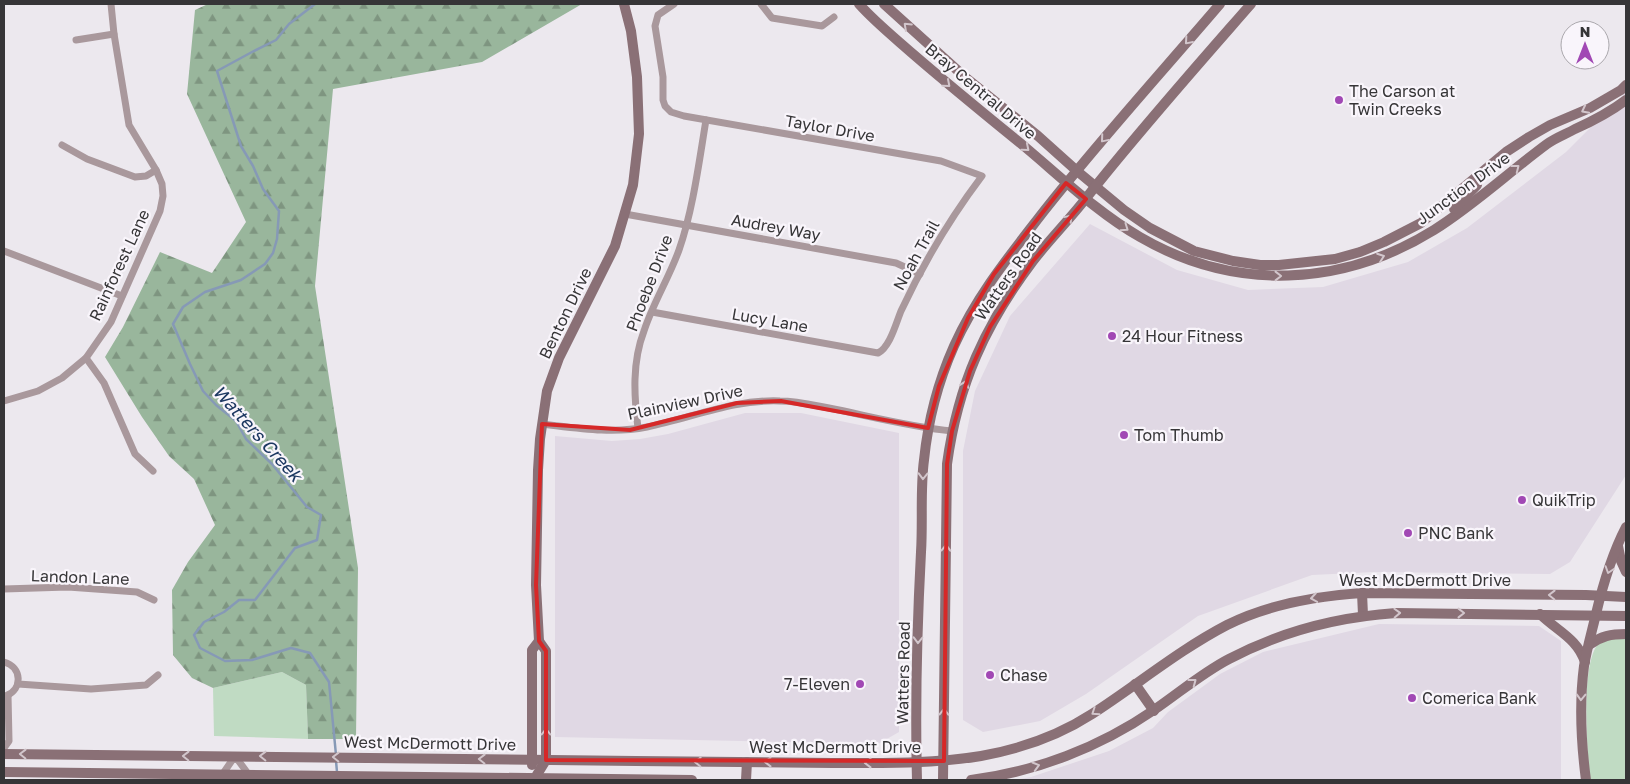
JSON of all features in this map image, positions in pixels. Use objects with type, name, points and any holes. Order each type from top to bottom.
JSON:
[{"type":"main road","name":"Benton Drive","points":[[546,760],[546,651],[539,641],[536,586],[538,470],[542,424],[547,391],[559,358],[615,246],[634,185],[639,134],[635,56],[624,4]]},
{"type":"main road","name":"Bray Central Drive","points":[[860,4],[940,78],[1086,199]]},
{"type":"main road","name":"Bray Central Drive","points":[[884,4],[966,78],[1096,186]]},
{"type":"main road","name":"Watters Road","points":[[917,780],[919,591],[923,462],[928,428],[939,386],[954,347],[968,318],[994,274],[1066,183],[1220,4]]},
{"type":"main road","name":"Watters Road","points":[[943,780],[947,464],[952,431],[961,395],[970,371],[990,327],[1033,261],[1165,102],[1251,4]]},
{"type":"main road","name":"Junction Drive","points":[[1096,186],[1124,210],[1150,228],[1194,251],[1260,265],[1279,265],[1335,259],[1384,242],[1421,223],[1506,152],[1550,125],[1590,108],[1621,90],[1626,85]]},
{"type":"main road","name":"Junction Drive","points":[[1086,199],[1124,228],[1171,253],[1194,262],[1236,273],[1278,276],[1318,274],[1360,264],[1392,252],[1436,228],[1453,218],[1550,142],[1613,110],[1626,100]]},
{"type":"main road","points":[[1436,228],[1477,185],[1478,176]]},
{"type":"main road","points":[[1171,253],[1184,250],[1212,259],[1221,258]]},
{"type":"main road","points":[[1586,780],[1581,733],[1582,689],[1585,663],[1601,596],[1626,527]]},
{"type":"main road","points":[[1618,545],[1621,561],[1626,572]]},
{"type":"main road","points":[[1362,593],[1363,615]]},
{"type":"main road","name":"West McDermott Drive","points":[[4,754],[747,762],[944,761],[1001,752],[1063,730],[1090,716],[1197,643],[1228,625],[1273,607],[1304,599],[1362,593],[1626,597]]},
{"type":"main road","name":"West McDermott Drive","points":[[971,780],[1023,770],[1081,750],[1116,734],[1227,659],[1278,636],[1326,622],[1363,615],[1412,613],[1626,616]]},
{"type":"main road","points":[[1540,614],[1554,627],[1570,637],[1582,652],[1585,663]]},
{"type":"main road","points":[[1589,645],[1606,635],[1626,634]]},
{"type":"main road","name":"Benton Drive","points":[[535,778],[531,760],[532,650],[539,641]]},
{"type":"main road","points":[[1135,684],[1154,710]]},
{"type":"main road","points":[[535,778],[546,760]]},
{"type":"main road","points":[[746,780],[747,762]]},
{"type":"main road","name":"West McDermott Drive","points":[[4,772],[249,778],[366,776],[692,780]]},
{"type":"street","name":"Rainforest Lane","points":[[4,401],[38,391],[62,378],[86,358],[111,322],[160,211],[163,196],[162,184],[156,170],[129,125],[111,4]]},
{"type":"street","name":"Taylor Drive","points":[[674,4],[658,15],[655,26],[663,100],[665,106],[671,112],[706,120],[940,161],[982,176]]},
{"type":"street","points":[[761,4],[772,18],[822,26],[834,18]]},
{"type":"street","points":[[76,40],[114,34]]},
{"type":"street","name":"Phoebe Drive","points":[[638,428],[635,405],[637,359],[644,331],[680,249],[695,189],[706,120]]},
{"type":"street","points":[[62,145],[87,159],[134,177],[146,176],[156,170]]},
{"type":"street","name":"Noah Trail","points":[[882,351],[920,274],[948,225],[982,176]]},
{"type":"street","name":"Audrey Way","points":[[625,214],[896,262],[920,274]]},
{"type":"street","points":[[4,250],[122,296]]},
{"type":"street","name":"Lucy Lane","points":[[652,312],[870,352],[878,353],[882,351]]},
{"type":"street","points":[[86,358],[104,383],[135,454],[153,472]]},
{"type":"street","name":"Plainview Drive","points":[[542,424],[606,431],[638,428],[737,403],[781,400],[952,431]]},
{"type":"street","name":"Landon Lane","points":[[4,588],[68,587],[137,592],[154,600]]},
{"type":"street","points":[[4,662],[16,669],[18,678],[18,684],[13,692],[6,696],[9,741],[4,748]]},
{"type":"street","points":[[18,684],[91,689],[146,685],[158,675]]},
{"type":"street","points":[[222,777],[235,756],[249,778]]},
{"type":"highlighted area","points":[[1066,183],[1086,199],[1033,261],[990,327],[970,371],[952,431],[947,464],[944,761],[546,760],[546,651],[539,641],[536,585],[542,424],[630,430],[737,403],[781,401],[928,428],[939,386],[968,318],[994,274]]},
{"type":"shaded area","points":[[1626,92],[1626,475],[1570,562],[1550,574],[1374,572],[1312,575],[1198,616],[1086,694],[1040,721],[983,732],[963,720],[963,451],[975,391],[1010,316],[1090,224],[1177,270],[1248,290],[1323,287],[1408,262],[1467,228],[1566,152]]},
{"type":"shaded area","points":[[745,413],[801,413],[899,433],[899,732],[878,744],[555,737],[555,436],[612,441],[640,439],[668,434]]},
{"type":"shaded area","points":[[1379,624],[1539,626],[1561,641],[1561,780],[1015,780],[1031,777],[1109,751],[1153,728],[1168,712],[1220,674],[1263,652]]},
{"type":"green space","points":[[208,4],[582,4],[482,62],[333,89],[315,286],[358,568],[356,739],[308,739],[306,685],[282,672],[213,688],[192,678],[173,655],[172,590],[188,562],[215,525],[194,479],[169,456],[142,417],[105,357],[123,327],[160,252],[212,273],[246,222],[187,94],[195,10]]},
{"type":"green space","points":[[1626,638],[1626,780],[1590,780],[1586,706],[1590,663],[1595,648],[1603,640]]},
{"type":"green space","points":[[282,672],[306,685],[308,739],[214,736],[213,688]]},
{"type":"waterway","name":"Watters Creek","points":[[315,4],[289,24],[276,40],[217,71],[241,146],[253,166],[263,189],[279,211],[277,239],[273,253],[265,264],[241,280],[205,292],[183,307],[173,324],[203,391],[216,405],[236,421],[246,439],[272,464],[307,507],[321,515],[317,540],[295,548],[255,600],[239,600],[224,612],[204,622],[194,635],[200,648],[225,661],[252,660],[291,648],[310,653],[329,682],[336,755]]},
{"type":"waterway","name":"Watters Creek","points":[[336,761],[337,772]]},
{"type":"place","name":"The Carson at Twin Creeks","points":[[1339,100]]},
{"type":"place","name":"24 Hour Fitness","points":[[1112,336]]},
{"type":"place","name":"Tom Thumb","points":[[1124,435]]},
{"type":"place","name":"QuikTrip","points":[[1522,500]]},
{"type":"place","name":"PNC Bank","points":[[1408,533]]},
{"type":"place","name":"Chase","points":[[990,675]]},
{"type":"place","name":"7-Eleven","points":[[860,684]]},
{"type":"place","name":"Comerica Bank","points":[[1412,698]]}]
